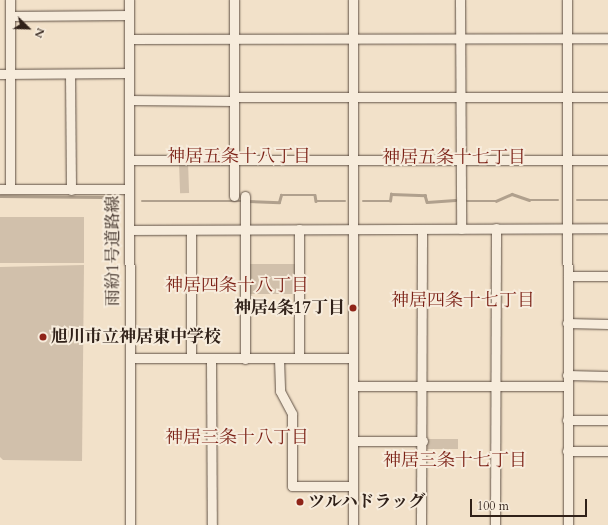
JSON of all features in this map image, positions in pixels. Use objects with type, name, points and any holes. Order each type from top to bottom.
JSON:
[{"type":"street","points":[[10,0],[10,189]]},
{"type":"street","name":"雨紛1号道路線","points":[[129,0],[130,525]]},
{"type":"street","points":[[234,0],[234,196]]},
{"type":"street","points":[[353,0],[354,525]]},
{"type":"street","points":[[460,0],[461,228]]},
{"type":"street","points":[[567,0],[568,525]]},
{"type":"street","points":[[10,16],[129,15]]},
{"type":"street","points":[[129,39],[608,38]]},
{"type":"street","points":[[0,74],[129,74]]},
{"type":"street","points":[[70,74],[71,190]]},
{"type":"street","points":[[129,100],[353,97],[608,97]]},
{"type":"street","points":[[129,160],[608,160]]},
{"type":"street","points":[[0,189],[129,189]]},
{"type":"street","points":[[245,196],[245,359]]},
{"type":"street","points":[[495,525],[496,228]]},
{"type":"street","points":[[129,230],[608,228]]},
{"type":"street","points":[[299,229],[299,358]]},
{"type":"street","points":[[421,525],[423,441],[422,229]]},
{"type":"street","points":[[191,230],[191,358]]},
{"type":"street","points":[[568,276],[608,276]]},
{"type":"street","points":[[567,324],[608,324]]},
{"type":"street","points":[[130,358],[353,358]]},
{"type":"street","points":[[211,358],[212,525]]},
{"type":"street","points":[[279,358],[280,391],[292,414],[292,486],[354,486]]},
{"type":"street","points":[[567,375],[608,376]]},
{"type":"street","points":[[353,386],[567,386]]},
{"type":"street","points":[[567,420],[608,420]]},
{"type":"street","points":[[353,441],[423,441]]},
{"type":"street","points":[[567,451],[608,451]]},
{"type":"shaded area","points":[[179,162],[188,162],[189,193],[180,193]]},
{"type":"shaded area","points":[[0,217],[84,217],[84,263],[0,263]]},
{"type":"shaded area","points":[[249,264],[295,264],[295,294],[249,294]]},
{"type":"shaded area","name":"旭川市立神居東中学校","points":[[84,265],[82,461],[3,460],[0,457],[0,267]]},
{"type":"shaded area","points":[[427,439],[458,439],[458,449],[427,449]]},
{"type":"waterway","points":[[363,201],[390,201],[391,194],[425,195],[427,202],[455,200]]},
{"type":"waterway","points":[[467,201],[496,201],[512,194],[529,200],[558,200]]},
{"type":"waterway","points":[[247,201],[279,202],[281,195],[315,195],[316,201],[345,201]]},
{"type":"waterway","points":[[0,196],[102,197],[109,203],[117,203]]},
{"type":"waterway","points":[[577,200],[608,200]]},
{"type":"waterway","points":[[142,201],[242,201]]},
{"type":"place","name":"神居4条17丁目","points":[[353,308]]},
{"type":"place","name":"旭川市立神居東中学校","points":[[43,337]]},
{"type":"place","name":"ツルハドラッグ","points":[[300,502]]},
{"type":"district","name":"神居五条十八丁目","points":[[239,157]]},
{"type":"district","name":"神居五条十七丁目","points":[[454,158]]},
{"type":"district","name":"神居四条十八丁目","points":[[237,286]]},
{"type":"district","name":"神居四条十七丁目","points":[[463,301]]},
{"type":"district","name":"神居三条十八丁目","points":[[237,438]]},
{"type":"district","name":"神居三条十七丁目","points":[[455,461]]}]
